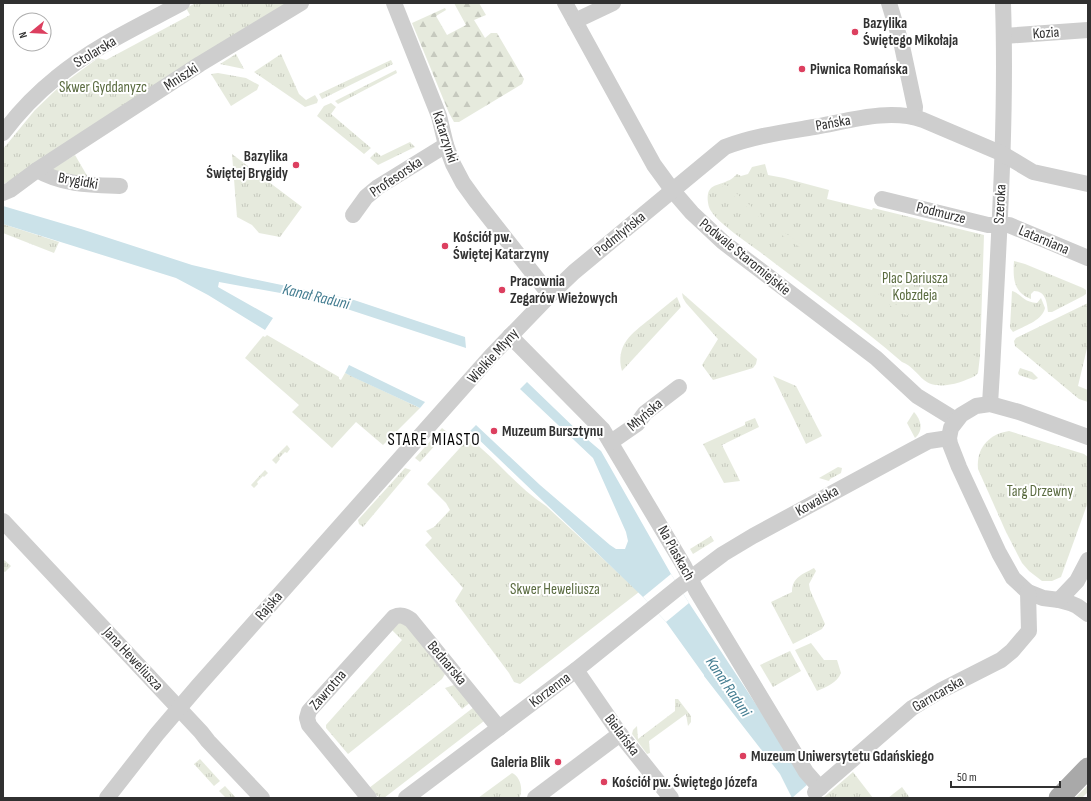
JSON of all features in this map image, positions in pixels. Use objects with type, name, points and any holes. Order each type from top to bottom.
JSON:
[{"type":"main road","points":[[1059,798],[1088,768]]},
{"type":"street","name":"Stolarska","points":[[3,133],[29,103],[55,78],[68,68],[109,42],[182,3]]},
{"type":"street","name":"Mniszki","points":[[3,193],[10,190],[37,170],[200,64],[301,3]]},
{"type":"street","name":"Katarzynki","points":[[394,3],[439,116],[446,145],[453,164],[463,183],[550,295]]},
{"type":"street","name":"Podwale Staromiejskie","points":[[566,3],[654,165],[673,191],[692,213],[723,242],[775,283],[814,309],[876,358],[917,396],[956,420]]},
{"type":"street","points":[[575,21],[613,3]]},
{"type":"street","points":[[889,3],[902,46],[916,107],[914,117]]},
{"type":"street","name":"Szeroka","points":[[990,404],[1003,154],[1003,3]]},
{"type":"street","name":"Kozia","points":[[1004,36],[1088,30]]},
{"type":"street","name":"Pańska","points":[[673,191],[694,172],[726,148],[741,141],[761,136],[876,116],[897,115],[914,117],[1003,154],[1033,172],[1088,184]]},
{"type":"street","name":"Profesorska","points":[[353,215],[366,196],[446,145]]},
{"type":"street","name":"Brygidki","points":[[37,170],[70,183],[120,186]]},
{"type":"street","name":"Podmłyńska","points":[[550,295],[574,272],[673,191]]},
{"type":"street","name":"Podmurze","points":[[882,199],[988,225],[999,225]]},
{"type":"street","name":"Latarniana","points":[[999,225],[1009,225],[1088,258]]},
{"type":"street","name":"Wielkie Młyny","points":[[436,418],[510,336],[550,295]]},
{"type":"street","name":"Na Piaskach","points":[[510,336],[603,430],[611,442],[685,583],[696,590],[818,790]]},
{"type":"street","name":"Młyńska","points":[[611,442],[637,424],[645,413],[679,387]]},
{"type":"street","points":[[1088,437],[1019,412],[990,404],[976,406],[968,410],[956,420],[951,428],[949,438],[959,467],[999,553],[1013,578],[1028,592],[1043,598],[1059,600],[1077,606],[1088,614]]},
{"type":"street","name":"Rajska","points":[[107,798],[179,708],[436,418]]},
{"type":"street","name":"Kowalska","points":[[685,583],[723,554],[749,538],[930,441],[949,438]]},
{"type":"street","name":"Jana Heweliusza","points":[[3,521],[262,798]]},
{"type":"street","points":[[1059,600],[1077,581],[1088,560]]},
{"type":"street","name":"Korzenna","points":[[406,798],[576,670],[685,583]]},
{"type":"street","name":"Garncarska","points":[[818,790],[912,708],[940,691],[1001,660],[1012,651],[1029,631],[1028,592]]},
{"type":"street","name":"Bednarska","points":[[388,622],[399,615],[411,620],[499,728]]},
{"type":"street","name":"Zawrotna","points":[[369,798],[309,725],[307,718],[309,710],[388,622]]},
{"type":"street","name":"Bielańska","points":[[576,670],[620,734],[671,798]]},
{"type":"street","points":[[535,798],[620,734]]},
{"type":"green space","name":"Skwer Gyddanyzc","points":[[196,3],[289,3],[10,181],[3,184],[3,149],[35,110],[60,86],[98,58],[106,60],[190,15],[186,8]]},
{"type":"green space","points":[[454,3],[479,3],[486,15],[474,20],[485,38],[491,33],[497,33],[524,79],[522,84],[459,122],[454,122],[449,113],[412,23],[445,8],[446,10],[436,16],[447,35],[466,25]]},
{"type":"green space","points":[[236,54],[244,69],[220,64]]},
{"type":"green space","points":[[281,54],[299,94],[306,100],[315,95],[318,100],[317,103],[305,107],[254,72]]},
{"type":"green space","points":[[391,60],[393,64],[322,99],[319,94]]},
{"type":"green space","points":[[396,70],[397,73],[338,104],[335,101]]},
{"type":"green space","points":[[218,73],[246,78],[259,85],[257,90],[231,106],[211,74]]},
{"type":"green space","points":[[331,103],[336,107],[331,114],[371,148],[364,154],[317,116],[324,106]]},
{"type":"green space","points":[[410,142],[415,147],[378,165],[370,158],[376,152],[381,156]]},
{"type":"green space","points":[[232,154],[302,207],[280,237],[259,233],[252,225],[237,217]]},
{"type":"green space","points":[[75,155],[89,179],[50,170]]},
{"type":"green space","name":"Plac Dariusza Kobzdeja","points":[[765,164],[768,175],[829,190],[827,199],[872,210],[873,208],[984,235],[980,356],[978,373],[969,379],[949,385],[935,385],[929,383],[911,367],[902,362],[850,320],[720,221],[708,205],[708,196],[711,188],[730,180],[737,174],[741,176],[748,174],[752,167]]},
{"type":"green space","points":[[719,184],[728,186],[761,215],[761,219]]},
{"type":"green space","points":[[3,224],[59,242],[54,253],[3,233]]},
{"type":"green space","points":[[781,230],[802,245],[801,248],[777,232]]},
{"type":"green space","points":[[810,249],[835,266],[834,269],[806,250]]},
{"type":"green space","points":[[1014,261],[1025,264],[1083,288],[1086,290],[1086,294],[1052,312],[1048,312],[1045,298],[1041,293],[1034,291],[1031,294],[1031,299],[1025,296],[1017,288],[1014,279]]},
{"type":"green space","points":[[869,271],[892,286],[889,290],[867,277]]},
{"type":"green space","points":[[863,284],[883,297],[882,301],[860,286]]},
{"type":"green space","points":[[1012,291],[1032,302],[1037,303],[1041,298],[1045,308],[1043,313],[1036,320],[1013,332],[1010,328]]},
{"type":"green space","points":[[682,293],[757,359],[753,368],[713,380],[702,365],[718,339],[686,303]]},
{"type":"green space","points":[[677,297],[681,307],[622,371],[620,362],[621,354],[627,340],[637,329]]},
{"type":"green space","points":[[892,302],[909,313],[907,316],[889,305]]},
{"type":"green space","points":[[1088,303],[1088,344],[1078,386],[1088,390],[1088,402],[1079,399],[1015,346],[1014,341],[1016,338]]},
{"type":"green space","points":[[936,332],[977,357],[978,362],[934,334]]},
{"type":"green space","points":[[267,335],[339,377],[341,380],[345,373],[420,408],[383,445],[356,422],[332,448],[292,412],[299,405],[245,358],[263,336],[265,337]]},
{"type":"green space","points":[[1020,368],[1032,372],[1038,378],[1034,380],[1019,375],[1018,373]]},
{"type":"green space","points":[[773,376],[796,386],[822,436],[806,444]]},
{"type":"green space","points":[[914,412],[920,422],[920,432],[915,438],[907,423]]},
{"type":"green space","points":[[755,418],[759,427],[722,445],[740,481],[724,483],[703,444],[745,425],[745,422]]},
{"type":"green space","points":[[442,428],[447,432],[420,462],[415,458]]},
{"type":"green space","name":"Targ Drzewny","points":[[1009,431],[1084,454],[1088,457],[1088,502],[1061,577],[1052,581],[1042,581],[1029,571],[1022,563],[1006,532],[978,469],[979,455],[985,443],[995,435]]},
{"type":"green space","name":"Skwer Heweliusza","points":[[469,438],[516,482],[546,506],[639,592],[520,684],[514,682],[509,673],[455,601],[463,588],[425,545],[432,538],[426,531],[434,527],[450,510],[446,503],[427,484]]},
{"type":"green space","points":[[287,445],[290,449],[279,458],[280,459],[276,464],[272,460]]},
{"type":"green space","points":[[838,467],[842,468],[841,473],[829,481],[819,478]]},
{"type":"green space","points":[[405,468],[411,470],[363,527],[359,524],[358,520]]},
{"type":"green space","points":[[265,470],[268,473],[257,482],[258,484],[254,488],[251,485]]},
{"type":"green space","points":[[711,536],[714,541],[693,554],[690,549]]},
{"type":"green space","points":[[3,559],[11,566],[5,572],[3,571]]},
{"type":"green space","points":[[814,568],[816,571],[809,584],[810,590],[825,624],[822,629],[793,644],[771,602],[792,592],[792,587],[796,579]]},
{"type":"green space","points":[[404,622],[445,674],[442,679],[348,754],[326,728],[326,725],[402,640],[391,629],[396,624]]},
{"type":"green space","points":[[811,643],[824,660],[837,660],[841,673],[834,682],[817,691],[795,650]]},
{"type":"green space","points":[[790,651],[801,671],[773,687],[760,665]]},
{"type":"green space","points":[[454,685],[459,687],[472,701],[462,709],[445,688]]},
{"type":"green space","points":[[675,699],[678,699],[691,716],[691,722],[688,726],[686,714],[649,741],[650,753],[647,754],[632,734],[633,730],[637,726],[638,739],[675,711]]},
{"type":"green space","points":[[474,707],[484,721],[384,798],[377,796],[369,788]]},
{"type":"green space","points":[[200,759],[220,781],[214,786],[194,764]]},
{"type":"green space","points":[[853,772],[873,798],[823,798]]},
{"type":"green space","points":[[512,773],[519,780],[521,787],[519,798],[478,798]]},
{"type":"green space","points":[[1088,785],[1088,792],[1082,798],[1075,798]]},
{"type":"green space","points":[[225,786],[236,798],[226,798],[219,791]]},
{"type":"green space","points":[[902,787],[910,798],[888,798]]},
{"type":"water","name":"Kanał Raduni","points":[[3,206],[81,229],[192,265],[354,300],[465,337],[466,348],[344,308],[286,294],[219,282],[218,287],[273,318],[265,330],[208,295],[176,278],[3,224]]},
{"type":"water","points":[[349,365],[425,402],[420,408],[355,378],[345,373]]},
{"type":"water","name":"Kanał Raduni","points":[[527,382],[581,434],[601,451],[671,574],[769,724],[815,798],[792,798],[780,774],[704,676],[666,622],[643,597],[470,431],[476,425],[540,485],[610,545],[616,549],[625,549],[628,541],[626,532],[593,458],[520,389]]},
{"type":"pier","points":[[671,574],[689,603],[666,622],[643,597]]},
{"type":"pier","points":[[808,784],[817,798],[792,798]]},
{"type":"place","name":"Bazylika Świętego Mikołaja","points":[[855,32]]},
{"type":"place","name":"Piwnica Romańska","points":[[802,69]]},
{"type":"place","name":"Bazylika Świętej Brygidy","points":[[296,165]]},
{"type":"place","name":"Kościół pw. Świętej Katarzyny","points":[[445,246]]},
{"type":"place","name":"Pracownia Zegarów Wieżowych","points":[[502,290]]},
{"type":"place","name":"Muzeum Bursztynu","points":[[494,431]]},
{"type":"place","name":"Muzeum Uniwersytetu Gdańskiego","points":[[743,756]]},
{"type":"place","name":"Galeria Blik","points":[[558,762]]},
{"type":"place","name":"Kościół pw. Świętego Józefa","points":[[604,782]]},
{"type":"district","name":"STARE MIASTO","points":[[434,440]]}]
